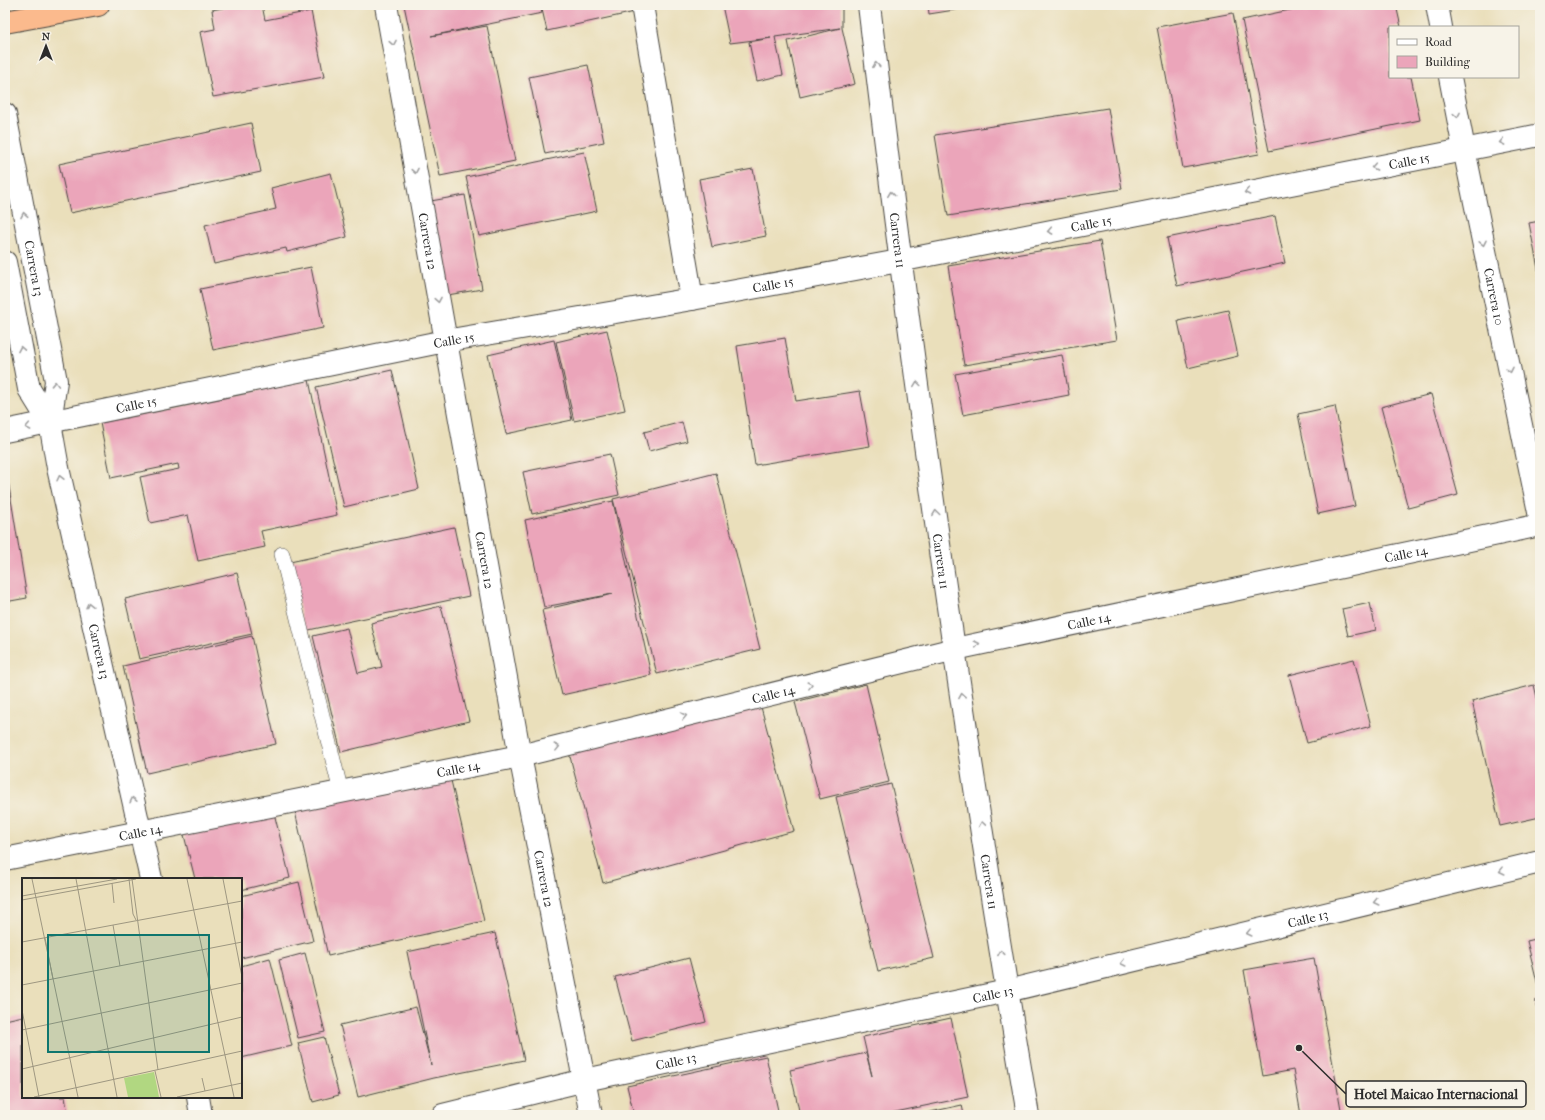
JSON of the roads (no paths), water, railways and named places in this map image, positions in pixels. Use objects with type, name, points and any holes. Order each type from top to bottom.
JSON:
[{"type":"highway","points":[[5,22],[98,5]]},
{"type":"street","name":"Carrera 12","points":[[386,5],[520,756],[592,1115]]},
{"type":"street","points":[[642,5],[692,299]]},
{"type":"street","name":"Carrera 11","points":[[869,5],[899,261],[955,649],[1007,991],[1028,1115]]},
{"type":"street","points":[[1437,5],[1441,26]]},
{"type":"street","name":"Carrera 10","points":[[1450,78],[1540,517]]},
{"type":"street","name":"Carrera 13","points":[[5,114],[56,381],[50,422],[58,468],[151,878]]},
{"type":"street","name":"Calle 15","points":[[5,431],[445,341],[692,299],[899,261],[1540,135]]},
{"type":"street","name":"Carrera 13","points":[[5,262],[29,389],[50,422]]},
{"type":"street","name":"Calle 14","points":[[5,859],[520,756],[955,649],[1540,525]]},
{"type":"street","name":"Calle 13","points":[[443,1115],[585,1080],[1007,991],[1540,862]]},
{"type":"street","points":[[198,1098],[201,1115]]},
{"type":"lane","points":[[282,554],[341,792]]},
{"type":"place","name":"Hotel Maicao Internacional","points":[[1299,1048]]}]
